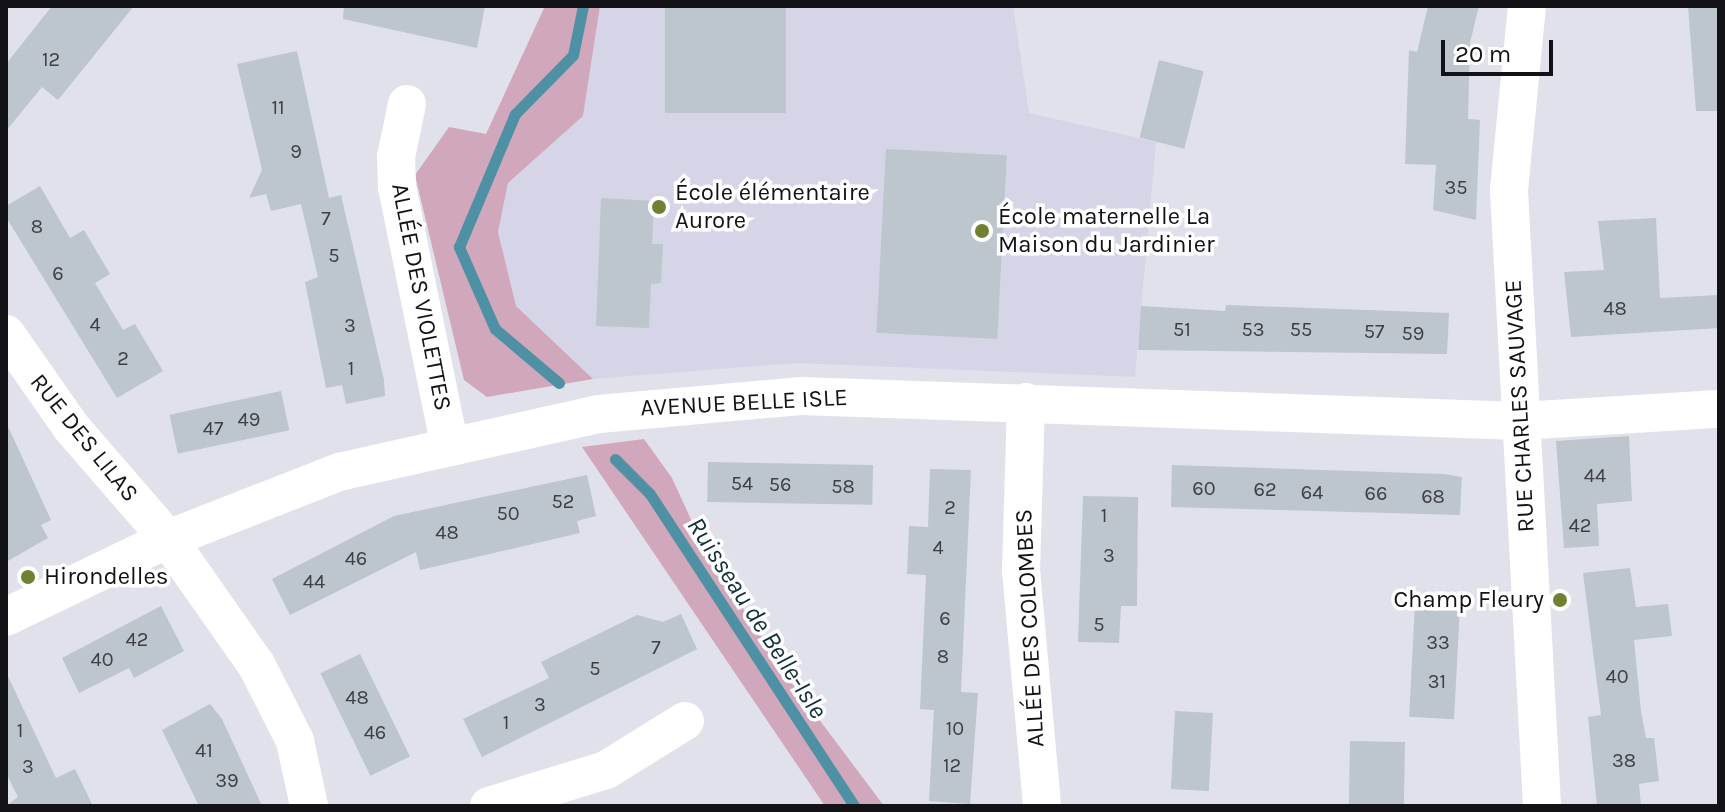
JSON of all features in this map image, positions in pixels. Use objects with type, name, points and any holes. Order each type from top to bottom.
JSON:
[{"type":"street","name":"RUE CHARLES SAUVAGE","points":[[1527,6],[1509,190],[1542,806]]},
{"type":"street","name":"ALLÉE DES VIOLETTES","points":[[407,104],[396,157],[397,187],[449,442]]},
{"type":"street","name":"RUE DES LILAS","points":[[6,334],[71,427],[168,539],[272,693],[302,762],[309,806]]},
{"type":"street","name":"AVENUE BELLE ISLE","points":[[6,617],[168,539],[339,472],[449,442],[599,414],[726,400],[801,396],[1520,421],[1719,409]]},
{"type":"street","name":"ALLÉE DES COLOMBES","points":[[1026,402],[1021,570],[1042,806]]},
{"type":"street","points":[[489,806],[580,794],[685,721]]},
{"type":"shaded area","points":[[545,6],[600,6],[583,116],[508,183],[498,232],[516,306],[593,379],[487,397],[464,380],[415,175],[449,127],[486,134]]},
{"type":"shaded area","name":"École élémentaire Aurore","points":[[600,6],[1013,6],[1029,113],[1156,142],[1135,377],[797,363],[593,379],[516,306],[498,232],[508,183],[583,116]]},
{"type":"shaded area","points":[[644,439],[672,478],[705,550],[788,678],[884,806],[825,806],[582,447]]},
{"type":"building","points":[[52,6],[134,6],[58,100],[42,87],[6,131],[6,64]]},
{"type":"building","points":[[344,6],[485,6],[477,48],[343,19]]},
{"type":"building","points":[[665,6],[786,6],[786,113],[665,113]]},
{"type":"building","points":[[1428,6],[1479,6],[1470,43],[1468,119],[1480,120],[1476,220],[1433,210],[1436,165],[1405,164],[1409,50],[1417,52]]},
{"type":"building","points":[[1688,6],[1719,6],[1719,111],[1696,111]]},
{"type":"building","points":[[297,51],[329,198],[341,195],[384,380],[385,396],[346,404],[342,385],[326,388],[305,282],[318,277],[301,204],[271,211],[266,194],[249,198],[262,170],[237,64]]},
{"type":"building","points":[[1159,60],[1204,71],[1184,149],[1140,138]]},
{"type":"building","points":[[886,149],[1007,155],[997,339],[876,333]]},
{"type":"building","points":[[40,186],[70,238],[84,230],[110,274],[95,283],[123,330],[135,324],[163,371],[117,398],[6,217],[6,206]]},
{"type":"building","points":[[601,198],[654,201],[652,244],[663,244],[661,283],[651,284],[649,328],[596,326]]},
{"type":"building","points":[[1656,218],[1660,298],[1719,295],[1719,328],[1571,337],[1564,272],[1604,270],[1598,221]]},
{"type":"building","points":[[1226,305],[1449,313],[1447,354],[1138,350],[1141,306],[1225,311]]},
{"type":"building","points":[[281,391],[289,430],[178,454],[169,415]]},
{"type":"building","points":[[6,422],[51,520],[41,525],[48,538],[6,562]]},
{"type":"building","points":[[1629,436],[1632,501],[1597,504],[1599,546],[1564,548],[1556,441]]},
{"type":"building","points":[[708,462],[873,465],[872,505],[707,502]]},
{"type":"building","points":[[1172,465],[1462,477],[1460,515],[1171,507]]},
{"type":"building","points":[[930,469],[971,470],[961,692],[978,693],[970,804],[929,801],[934,710],[920,709],[926,575],[907,574],[909,526],[928,527]]},
{"type":"building","points":[[587,475],[596,516],[577,521],[580,533],[420,570],[416,552],[290,615],[272,579],[394,516]]},
{"type":"building","points":[[1083,496],[1138,497],[1137,606],[1121,606],[1119,643],[1078,642]]},
{"type":"building","points":[[1630,568],[1636,607],[1668,604],[1672,636],[1634,640],[1641,711],[1646,738],[1654,738],[1659,781],[1639,784],[1641,806],[1597,806],[1588,717],[1601,715],[1583,573]]},
{"type":"building","points":[[1415,604],[1460,606],[1454,719],[1409,717]]},
{"type":"building","points":[[161,606],[184,651],[134,678],[129,668],[79,693],[62,658]]},
{"type":"building","points":[[681,614],[697,649],[482,757],[463,719],[549,678],[541,662],[637,615],[663,622]]},
{"type":"building","points":[[360,654],[410,756],[370,776],[320,673]]},
{"type":"building","points":[[6,672],[56,778],[75,769],[93,806],[6,806],[18,797],[6,773]]},
{"type":"building","points":[[210,704],[222,719],[262,806],[199,806],[162,730]]},
{"type":"building","points":[[1175,711],[1213,713],[1209,791],[1171,789]]},
{"type":"building","points":[[1350,741],[1405,742],[1404,806],[1349,806]]},
{"type":"waterway","points":[[559,383],[495,329],[459,247],[515,114],[573,55],[583,6]]},
{"type":"waterway","name":"Ruisseau de Belle-Isle","points":[[615,459],[650,494],[854,806]]},
{"type":"place","name":"École élémentaire Aurore","points":[[659,207]]},
{"type":"place","name":"École maternelle La Maison du Jardinier","points":[[982,231]]},
{"type":"place","name":"Hirondelles","points":[[28,577]]},
{"type":"place","name":"Champ Fleury","points":[[1560,600]]}]
